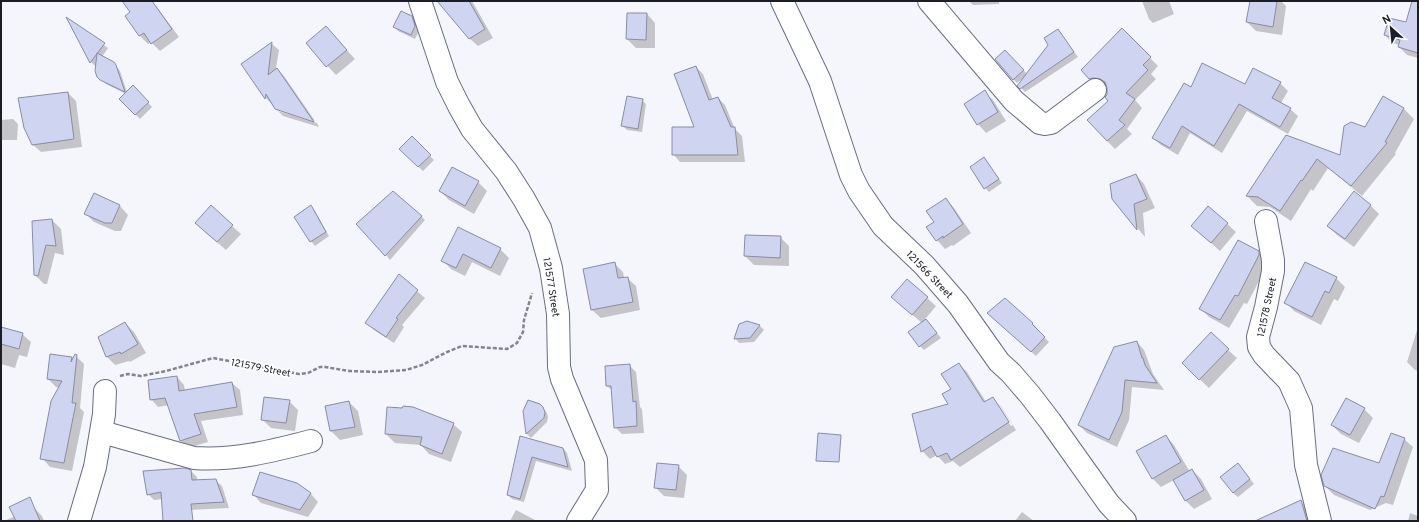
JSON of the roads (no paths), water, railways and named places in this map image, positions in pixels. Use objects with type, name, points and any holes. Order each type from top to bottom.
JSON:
[{"type":"street","name":"121577 Street","points":[[420,1],[447,82],[472,129],[506,171],[540,228],[551,268],[558,314],[559,368],[562,379],[596,460],[597,490],[578,521]]},
{"type":"street","name":"121566 Street","points":[[782,1],[820,81],[852,175],[859,191],[883,226],[924,265],[958,304],[999,362],[1025,389],[1050,421],[1109,504],[1125,521]]},
{"type":"street","points":[[929,1],[1014,101],[1040,123],[1051,123],[1095,90]]},
{"type":"street","name":"121578 Street","points":[[1266,221],[1273,260],[1273,271],[1258,337],[1259,347],[1264,355],[1289,381],[1301,408],[1306,465],[1320,521]]},
{"type":"street","points":[[79,521],[95,467],[102,432],[105,391]]},
{"type":"street","points":[[102,432],[194,458],[208,459],[276,451],[311,441]]}]
